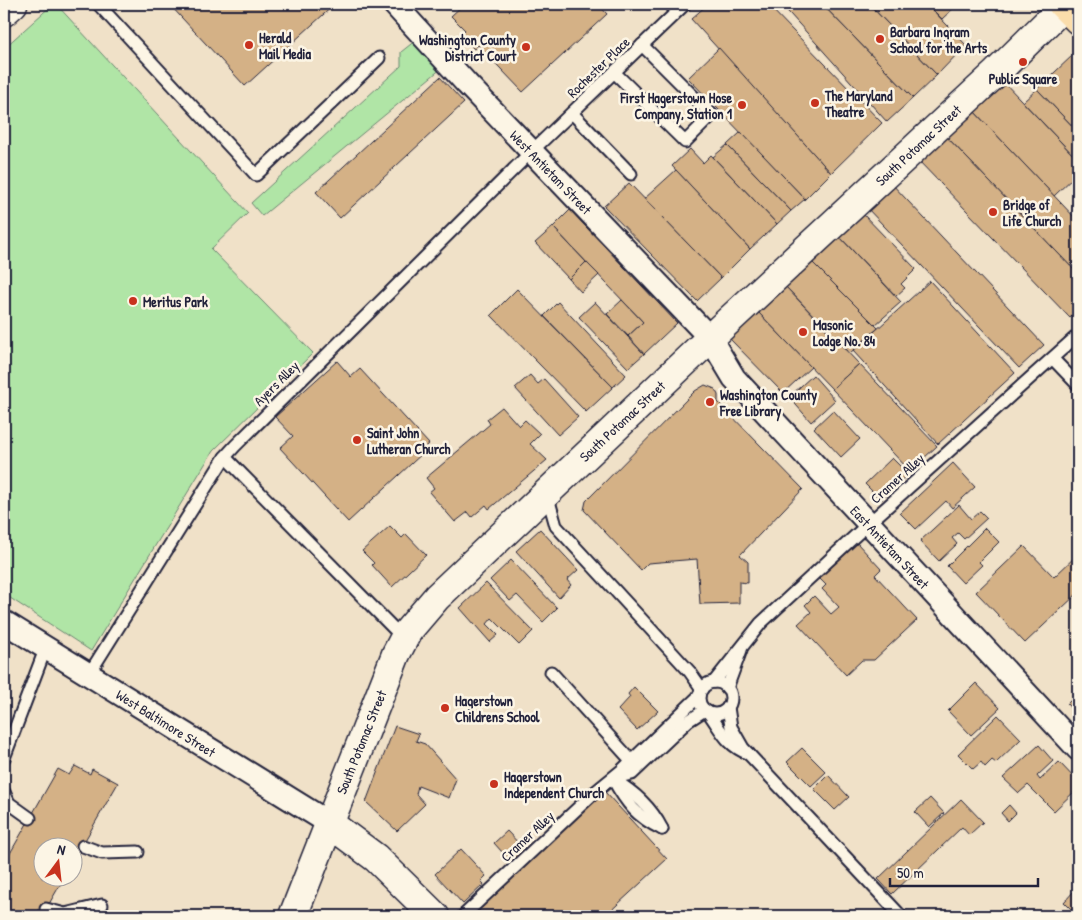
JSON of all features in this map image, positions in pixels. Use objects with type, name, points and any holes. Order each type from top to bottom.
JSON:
[{"type":"main road","points":[[4,12],[12,4]]},
{"type":"main road","name":"South Potomac Street","points":[[293,916],[404,639],[420,615],[546,492],[710,338],[1068,8]]},
{"type":"main road","points":[[329,823],[376,858],[434,916]]},
{"type":"street","name":"West Antietam Street","points":[[394,4],[710,338]]},
{"type":"street","name":"East Antietam Street","points":[[710,338],[734,378],[1078,749]]},
{"type":"street","name":"West Baltimore Street","points":[[4,622],[188,738],[329,823]]},
{"type":"lane","points":[[98,4],[256,175],[379,58]]},
{"type":"lane","name":"Rochester Place","points":[[532,151],[685,4]]},
{"type":"lane","points":[[614,72],[684,142],[712,115],[642,45]]},
{"type":"lane","points":[[572,113],[631,174]]},
{"type":"lane","name":"Ayers Alley","points":[[89,674],[225,457],[532,151]]},
{"type":"lane","name":"Cramer Alley","points":[[463,916],[595,792],[613,779],[632,774],[634,765],[701,692],[714,682],[732,656],[741,649],[761,623],[1078,335]]},
{"type":"lane","points":[[1053,359],[1078,385]]},
{"type":"lane","points":[[225,457],[404,639]]},
{"type":"lane","points":[[546,492],[556,526],[690,672],[701,692],[700,702],[727,741],[735,748],[749,754]]},
{"type":"lane","points":[[4,758],[46,647]]},
{"type":"lane","name":"Cramer Alley","points":[[634,765],[688,720],[707,711],[716,714],[728,707],[730,694],[727,688],[741,649]]},
{"type":"lane","points":[[550,672],[634,765]]},
{"type":"lane","points":[[714,682],[727,688]]},
{"type":"lane","points":[[728,707],[731,727],[749,754],[901,916]]},
{"type":"lane","points":[[613,779],[640,799],[654,813],[662,829],[645,821],[624,800],[613,779]]},
{"type":"lane","points":[[4,792],[9,803],[30,818]]},
{"type":"lane","points":[[82,846],[102,853],[138,852]]},
{"type":"lane","points":[[46,909],[65,914],[102,905]]},
{"type":"green space","name":"Meritus Park","points":[[53,4],[56,4],[248,213],[211,249],[313,353],[213,451],[91,651],[4,594],[4,48]]},
{"type":"green space","points":[[416,40],[442,68],[262,216],[251,203],[401,66],[401,52]]},
{"type":"building","name":"Herald Mail Media","points":[[169,4],[335,4],[245,86]]},
{"type":"building","name":"Washington County District Court","points":[[464,4],[598,4],[607,14],[523,92],[478,45],[474,49],[460,35],[465,30],[451,16]]},
{"type":"building","name":"The Maryland Theatre","points":[[708,4],[767,4],[882,123],[831,173],[691,19]]},
{"type":"building","points":[[781,4],[822,4],[913,98],[887,122]]},
{"type":"building","name":"Barbara Ingram School for the Arts","points":[[822,4],[869,4],[937,75],[913,98]]},
{"type":"building","points":[[869,4],[927,4],[966,45],[937,75]]},
{"type":"building","points":[[927,4],[958,4],[942,19]]},
{"type":"building","name":"First Hagerstown Hose Company, Station 1","points":[[719,48],[831,173],[805,199],[688,78]]},
{"type":"building","points":[[1073,55],[1078,60],[1078,132],[1037,89]]},
{"type":"building","points":[[440,77],[464,103],[340,218],[316,192]]},
{"type":"building","points":[[1000,78],[1078,160],[1078,173],[1054,196],[970,107]]},
{"type":"building","points":[[1037,89],[1078,132],[1078,160],[1023,102]]},
{"type":"building","points":[[970,107],[1078,221],[1078,258],[1070,266],[943,133]]},
{"type":"building","points":[[741,132],[805,199],[791,211],[727,145]]},
{"type":"building","name":"Bridge of Life Church","points":[[943,133],[1078,274],[1078,310],[1070,318],[916,158]]},
{"type":"building","points":[[727,145],[791,211],[777,224],[713,157]]},
{"type":"building","points":[[690,149],[703,163],[711,155],[777,224],[750,249],[672,166]]},
{"type":"building","points":[[676,170],[750,249],[721,278],[644,199]]},
{"type":"building","points":[[890,182],[1044,345],[1019,368],[865,206]]},
{"type":"building","points":[[629,183],[721,278],[697,301],[604,206]]},
{"type":"building","points":[[570,210],[677,323],[644,354],[628,336],[643,322],[553,227]]},
{"type":"building","points":[[861,212],[916,269],[901,284],[905,288],[896,296],[837,234]]},
{"type":"building","points":[[553,227],[586,262],[569,279],[535,243]]},
{"type":"building","points":[[837,234],[901,302],[875,325],[810,260]]},
{"type":"building","points":[[810,260],[878,328],[850,353],[784,285]]},
{"type":"building","points":[[586,262],[599,275],[581,292],[569,279]]},
{"type":"building","points":[[930,281],[1015,373],[938,444],[853,351]]},
{"type":"building","name":"Masonic Lodge No. 84","points":[[784,285],[859,364],[832,389],[757,311]]},
{"type":"building","points":[[517,289],[613,387],[586,412],[491,315]]},
{"type":"building","points":[[622,300],[643,322],[628,336],[607,314]]},
{"type":"building","points":[[558,302],[626,375],[613,387],[544,316]]},
{"type":"building","points":[[595,302],[644,354],[628,368],[579,317]]},
{"type":"building","points":[[757,311],[811,367],[783,393],[729,338]]},
{"type":"building","name":"Saint John Lutheran Church","points":[[337,361],[351,377],[360,369],[429,444],[422,450],[424,452],[348,522],[280,448],[293,436],[275,417]]},
{"type":"building","points":[[859,364],[937,446],[910,471],[832,389]]},
{"type":"building","points":[[530,375],[538,384],[544,379],[578,417],[558,435],[515,388]]},
{"type":"building","points":[[813,375],[835,400],[811,422],[789,397]]},
{"type":"building","points":[[705,385],[715,389],[718,395],[718,402],[803,489],[740,555],[748,562],[748,583],[739,582],[739,603],[700,604],[697,559],[648,563],[641,570],[584,510],[586,501],[695,391]]},
{"type":"building","name":"Saint John Lutheran Church","points":[[502,407],[519,426],[525,420],[540,434],[530,444],[547,460],[489,509],[486,505],[472,517],[468,512],[455,522],[429,492],[434,488],[426,478],[490,424],[487,419]]},
{"type":"building","points":[[833,410],[860,439],[841,457],[814,428]]},
{"type":"building","points":[[892,458],[908,474],[881,500],[865,484]]},
{"type":"building","points":[[953,463],[975,487],[952,508],[946,501],[916,529],[900,513]]},
{"type":"building","points":[[959,505],[971,519],[980,511],[987,518],[964,539],[958,533],[952,538],[957,544],[939,561],[920,541]]},
{"type":"building","points":[[390,526],[402,538],[406,534],[426,555],[392,587],[372,565],[374,563],[362,551]]},
{"type":"building","points":[[985,528],[999,542],[979,562],[982,565],[963,583],[947,566]]},
{"type":"building","points":[[540,529],[578,570],[567,580],[571,585],[559,598],[516,551]]},
{"type":"building","points":[[857,543],[881,569],[875,575],[917,620],[874,660],[862,660],[846,675],[798,624],[811,612],[805,605],[814,596],[831,614],[839,607],[822,589],[826,585],[819,578]]},
{"type":"building","points":[[1024,546],[1054,577],[1078,554],[1078,593],[1025,643],[976,592]]},
{"type":"building","points":[[511,560],[557,608],[543,622],[517,595],[510,601],[490,580]]},
{"type":"building","points":[[486,583],[533,631],[519,645],[492,618],[487,624],[498,635],[490,642],[460,608]]},
{"type":"building","points":[[976,683],[1000,708],[971,735],[948,711]]},
{"type":"building","points":[[634,687],[658,711],[637,730],[618,710],[630,697],[628,694]]},
{"type":"building","points":[[1078,693],[1078,716],[1067,704]]},
{"type":"building","points":[[998,715],[1021,739],[996,763],[992,760],[985,767],[981,762],[973,769],[958,754]]},
{"type":"building","points":[[395,726],[419,734],[416,741],[425,744],[456,779],[449,798],[418,786],[416,794],[425,804],[397,831],[366,802]]},
{"type":"building","points":[[1039,745],[1053,761],[1037,776],[1040,780],[1059,762],[1078,782],[1078,788],[1054,811],[1028,785],[1019,793],[1003,778]]},
{"type":"building","points":[[802,748],[826,772],[811,786],[787,762]]},
{"type":"building","points":[[75,766],[90,774],[92,769],[118,783],[82,846],[82,838],[32,838],[32,888],[58,888],[42,916],[4,916],[4,864],[58,769],[69,775]]},
{"type":"building","points":[[828,775],[849,797],[835,810],[814,789]]},
{"type":"building","points":[[605,792],[667,859],[605,916],[481,916],[476,911]]},
{"type":"building","points":[[930,798],[944,813],[929,827],[915,812]]},
{"type":"building","points":[[961,799],[983,822],[969,835],[962,827],[892,894],[878,879]]},
{"type":"building","points":[[1009,805],[1016,813],[1008,821],[1001,813]]},
{"type":"building","points":[[507,831],[524,849],[511,862],[494,843]]},
{"type":"building","points":[[461,849],[486,876],[481,881],[484,884],[463,904],[435,874]]},
{"type":"building","points":[[1075,890],[1078,893],[1078,916],[1064,902]]},
{"type":"place","name":"Barbara Ingram School for the Arts","points":[[880,39]]},
{"type":"place","name":"Herald Mail Media","points":[[249,45]]},
{"type":"place","name":"Washington County District Court","points":[[526,47]]},
{"type":"place","name":"Public Square","points":[[1023,62]]},
{"type":"place","name":"The Maryland Theatre","points":[[815,103]]},
{"type":"place","name":"First Hagerstown Hose Company, Station 1","points":[[742,105]]},
{"type":"place","name":"Bridge of Life Church","points":[[993,212]]},
{"type":"place","name":"Meritus Park","points":[[133,301]]},
{"type":"place","name":"Masonic Lodge No. 84","points":[[803,332]]},
{"type":"place","name":"Washington County Free Library","points":[[710,402]]},
{"type":"place","name":"Saint John Lutheran Church","points":[[357,440]]},
{"type":"place","name":"Hagerstown Childrens School","points":[[445,708]]},
{"type":"place","name":"Hagerstown Independent Church","points":[[494,784]]}]
